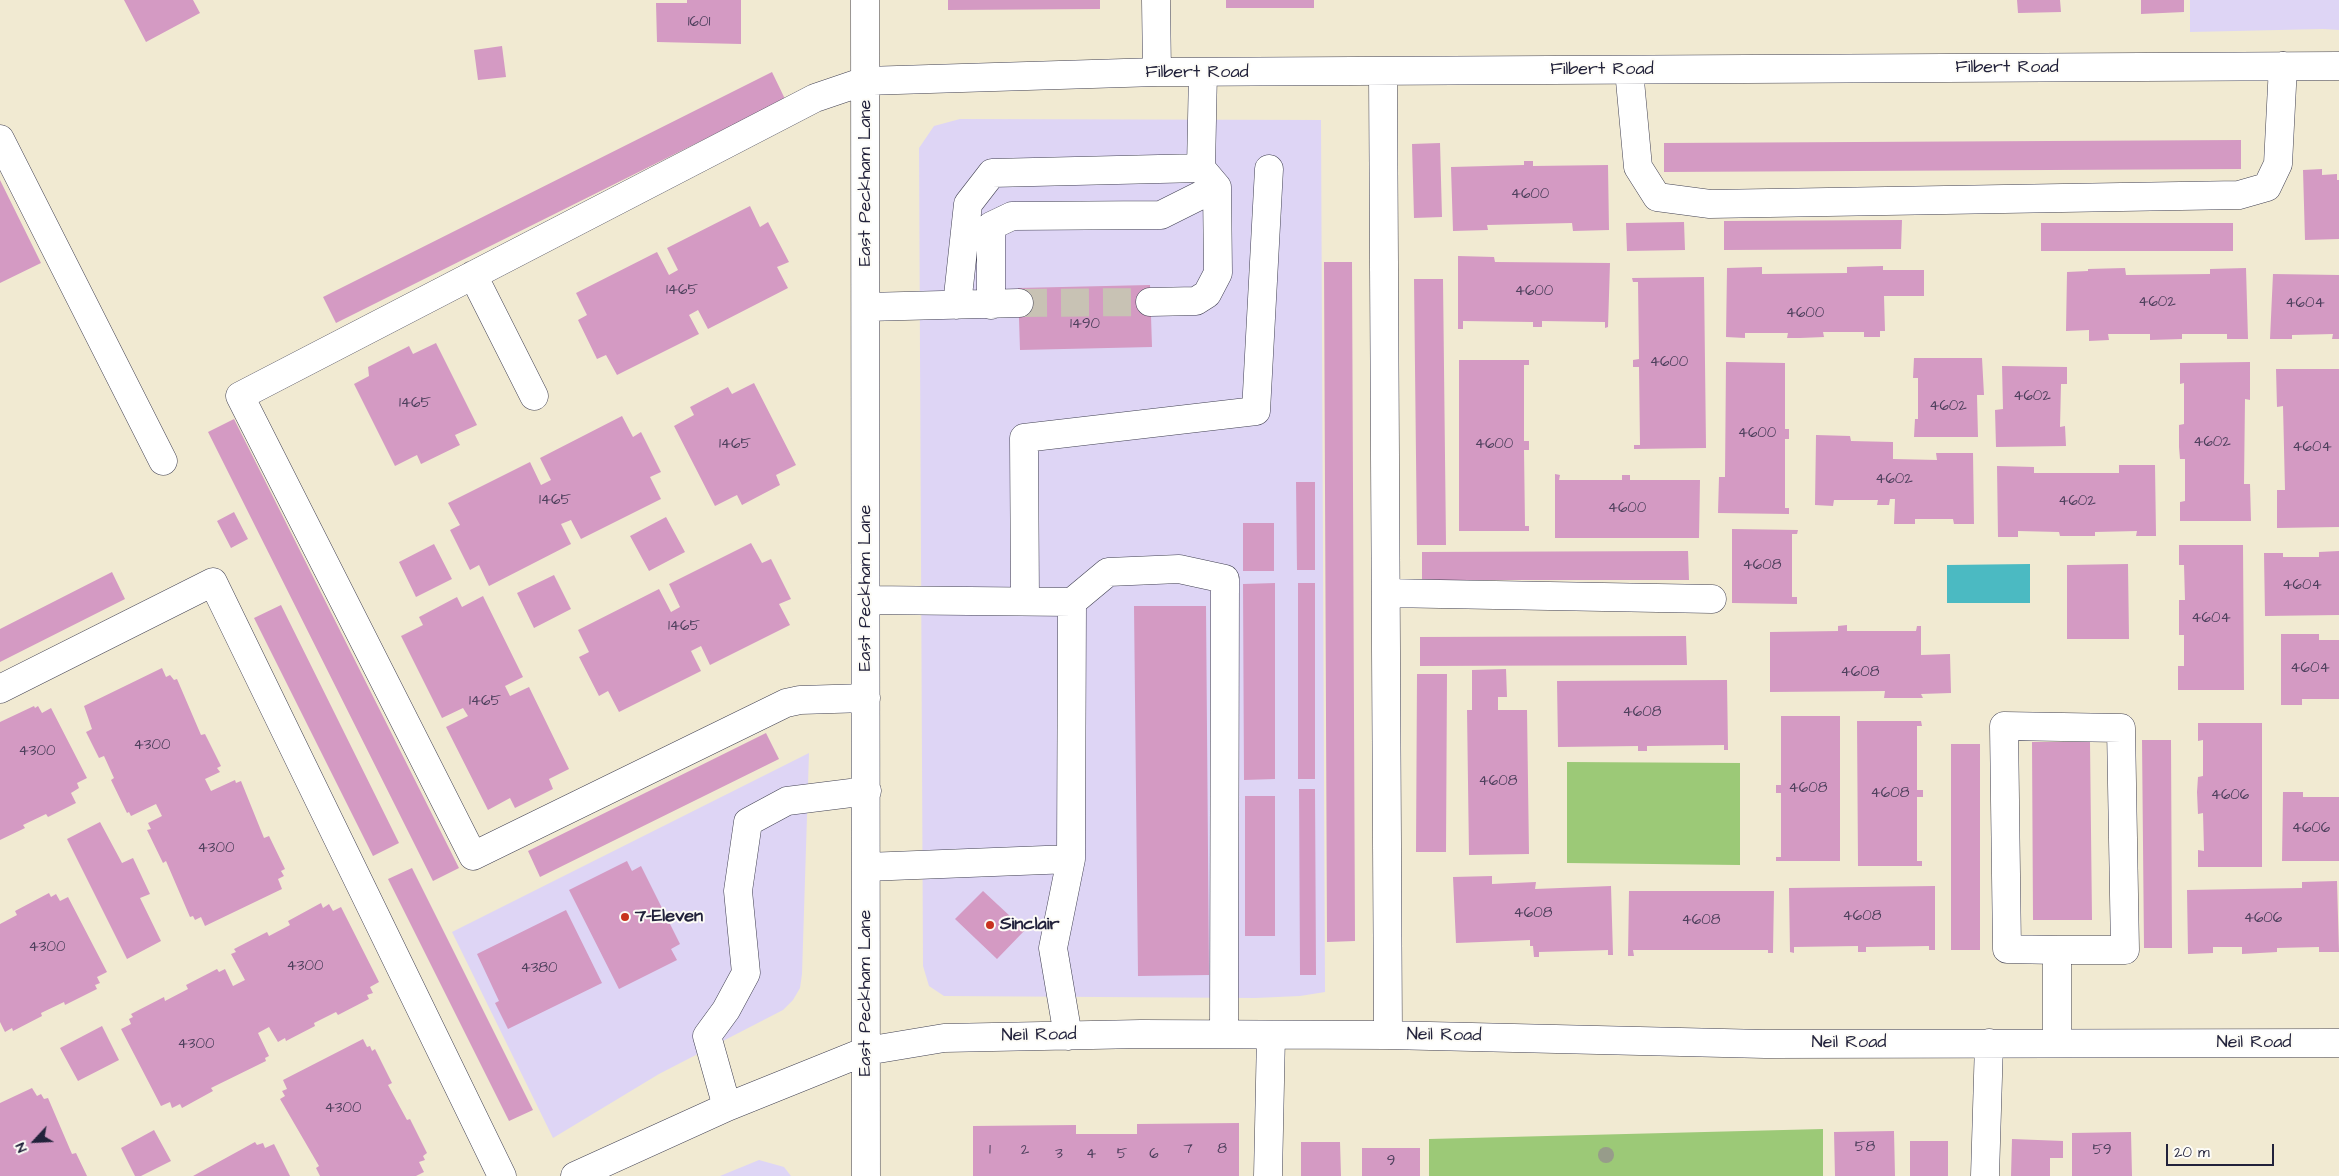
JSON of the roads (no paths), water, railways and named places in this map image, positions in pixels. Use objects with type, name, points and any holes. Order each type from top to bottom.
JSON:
[{"type":"street","name":"East Peckham Lane","points":[[865,0],[866,1176]]},
{"type":"street","points":[[1156,0],[1157,72]]},
{"type":"street","points":[[1629,70],[1638,167],[1657,197],[1710,204],[2240,195],[2267,187],[2278,164],[2283,66]]},
{"type":"street","name":"Filbert Road","points":[[866,698],[800,700],[786,703],[472,856],[240,396],[815,98],[866,81],[1157,72],[2339,66]]},
{"type":"street","points":[[1150,302],[1196,301],[1207,294],[1218,273],[1209,178],[1203,72]]},
{"type":"street","points":[[1384,72],[1388,1035]]},
{"type":"street","points":[[0,139],[164,461]]},
{"type":"street","points":[[1025,601],[1024,438],[1256,411],[1268,169]]},
{"type":"street","points":[[958,305],[968,204],[992,173],[1209,178]]},
{"type":"street","points":[[991,305],[991,226],[1012,216],[1161,215],[1209,178]]},
{"type":"street","points":[[473,275],[534,396]]},
{"type":"street","points":[[866,307],[1019,304]]},
{"type":"street","points":[[866,600],[1072,602],[1108,572],[1179,569],[1225,579],[1224,1034]]},
{"type":"street","points":[[0,689],[213,582],[502,1176]]},
{"type":"street","points":[[1386,593],[1712,599]]},
{"type":"street","points":[[1068,1036],[1054,948],[1071,860],[1072,602]]},
{"type":"street","points":[[2004,726],[2121,728],[2125,950],[2057,950],[2007,949],[2004,726]]},
{"type":"street","points":[[727,1107],[707,1036],[726,1010],[746,973],[738,891],[748,822],[788,801],[866,791]]},
{"type":"street","points":[[866,867],[1071,860]]},
{"type":"street","points":[[2057,950],[2057,1042]]},
{"type":"street","name":"Neil Road","points":[[575,1176],[727,1107],[866,1051],[944,1038],[1224,1034],[1388,1035],[1766,1044],[1989,1042],[2339,1043]]},
{"type":"street","points":[[1268,1176],[1271,1035]]},
{"type":"street","points":[[1985,1176],[1989,1042]]},
{"type":"water","points":[[2030,564],[2030,603],[1947,603],[1947,565]]},
{"type":"tunnel","points":[[1019,303],[1150,302]]},
{"type":"place","name":"7-Eleven","points":[[625,917]]},
{"type":"place","name":"Sinclair","points":[[990,925]]}]
